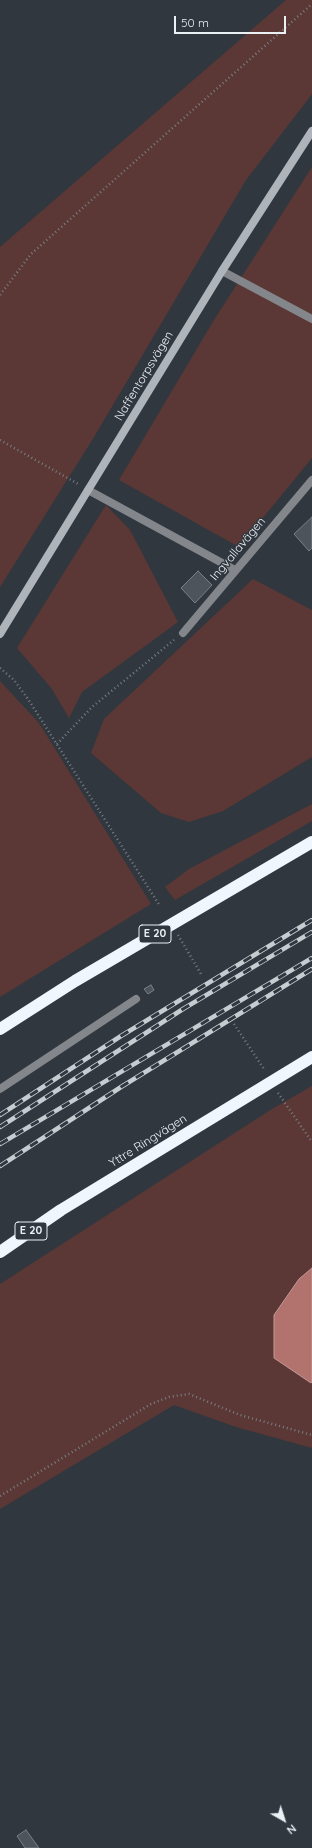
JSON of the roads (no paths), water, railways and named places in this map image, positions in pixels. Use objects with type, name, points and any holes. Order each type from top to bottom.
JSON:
[{"type":"highway","name":"E 20","points":[[0,1029],[75,981],[312,842]]},
{"type":"highway","name":"Yttre Ringvägen","points":[[0,1252],[61,1210],[312,1057]]},
{"type":"street","name":"Naffentorpsvägen","points":[[0,634],[222,271],[312,131]]},
{"type":"lane","points":[[222,271],[312,319]]},
{"type":"lane","name":"Ingvallavägen","points":[[183,633],[312,480]]},
{"type":"lane","points":[[88,490],[235,570]]},
{"type":"lane","points":[[0,1089],[136,999]]},
{"type":"railway","points":[[0,1115],[121,1036],[312,920]]},
{"type":"railway","points":[[0,1127],[183,1009],[312,932]]},
{"type":"railway","points":[[0,1144],[312,958]]},
{"type":"railway","points":[[0,1166],[121,1087],[312,969]]}]
